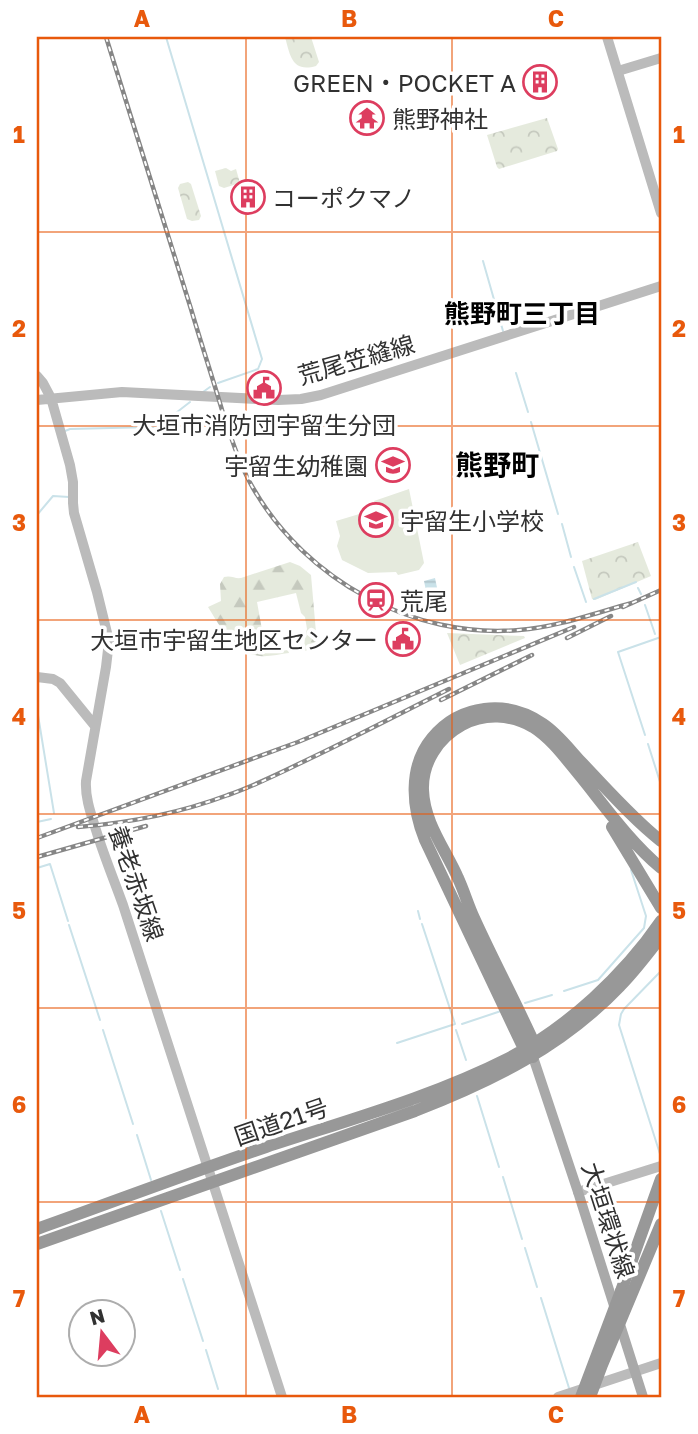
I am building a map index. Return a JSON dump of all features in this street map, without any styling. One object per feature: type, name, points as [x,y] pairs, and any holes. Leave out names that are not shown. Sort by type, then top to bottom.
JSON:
[{"type":"highway","points":[[530,1049],[458,878],[431,824],[425,802],[424,777],[431,754],[446,736],[465,723],[488,717],[511,718],[533,727],[569,756],[623,823],[640,849],[661,868]]},
{"type":"highway","points":[[623,823],[661,841]]},
{"type":"highway","points":[[623,823],[661,859]]},
{"type":"highway","points":[[623,823],[661,908]]},
{"type":"highway","points":[[530,1049],[599,992],[638,952],[661,921]]},
{"type":"highway","points":[[530,1049],[572,1030],[598,1008],[621,986],[661,936]]},
{"type":"highway","name":"国道21号","points":[[37,1229],[443,1088],[530,1049]]},
{"type":"highway","name":"国道21号","points":[[37,1244],[448,1098],[505,1072],[530,1049]]},
{"type":"highway","points":[[581,1397],[661,1180]]},
{"type":"highway","points":[[621,1291],[661,1196]]},
{"type":"highway","points":[[590,1397],[661,1224]]},
{"type":"main road","points":[[607,37],[661,213]]},
{"type":"main road","points":[[618,71],[661,58]]},
{"type":"main road","name":"荒尾笠縫線","points":[[37,400],[122,392],[278,400],[302,398],[345,387],[661,286]]},
{"type":"main road","name":"養老赤坂線","points":[[37,376],[51,398],[72,473],[74,513],[109,641],[86,781],[88,805],[123,905],[282,1397]]},
{"type":"main road","points":[[37,677],[52,678],[60,683],[95,726]]},
{"type":"main road","name":"大垣環状線","points":[[530,1049],[643,1397]]},
{"type":"main road","points":[[578,1192],[661,1166]]},
{"type":"main road","points":[[558,1397],[661,1363]]},
{"type":"green space","points":[[285,37],[311,37],[319,62],[316,66],[308,68],[297,65],[293,61]]},
{"type":"green space","points":[[547,118],[557,151],[499,169],[487,135]]},
{"type":"green space","points":[[226,168],[231,171],[236,169],[240,183],[224,188],[219,186],[215,171]]},
{"type":"green space","points":[[188,182],[201,216],[199,220],[187,219],[178,188],[180,184]]},
{"type":"green space","points":[[409,489],[424,563],[419,570],[398,575],[396,572],[368,573],[342,560],[337,546],[340,536],[336,521],[376,509],[374,501]]},
{"type":"green space","points":[[638,542],[651,576],[592,599],[582,561]]},
{"type":"green space","points":[[290,562],[311,575],[317,644],[315,648],[304,651],[307,629],[296,593],[257,602],[263,635],[281,651],[288,650],[289,653],[271,656],[251,654],[229,638],[208,607],[221,601],[220,584],[224,577],[241,578]]},
{"type":"green space","points":[[447,633],[524,636],[525,638],[460,665]]},
{"type":"water","points":[[435,578],[440,602],[429,605],[424,581]]},
{"type":"waterway","points":[[166,37],[262,359],[258,369],[218,383]]},
{"type":"waterway","points":[[483,261],[503,331]]},
{"type":"waterway","points":[[516,373],[528,412]]},
{"type":"waterway","points":[[203,392],[210,387]]},
{"type":"waterway","points":[[65,431],[153,427],[163,423],[190,402]]},
{"type":"waterway","points":[[531,422],[558,514]]},
{"type":"waterway","points":[[37,515],[53,496],[69,497]]},
{"type":"waterway","points":[[562,524],[571,557]]},
{"type":"waterway","points":[[574,567],[586,602]]},
{"type":"waterway","points":[[594,599],[636,582]]},
{"type":"waterway","points":[[638,588],[641,594]]},
{"type":"waterway","points":[[645,605],[655,634]]},
{"type":"waterway","points":[[645,735],[618,652],[661,637]]},
{"type":"waterway","points":[[37,709],[54,813]]},
{"type":"waterway","points":[[648,744],[661,785]]},
{"type":"waterway","points":[[37,822],[51,819]]},
{"type":"waterway","points":[[37,868],[50,864],[68,921]]},
{"type":"waterway","points":[[564,991],[598,980],[644,928],[646,916],[631,870]]},
{"type":"waterway","points":[[418,911],[420,919]]},
{"type":"waterway","points":[[397,1043],[455,1024],[422,924]]},
{"type":"waterway","points":[[69,925],[100,1020]]},
{"type":"waterway","points":[[660,1154],[619,1025],[624,1009],[661,971]]},
{"type":"waterway","points":[[525,1003],[552,995]]},
{"type":"waterway","points":[[462,1024],[501,1011]]},
{"type":"waterway","points":[[103,1030],[133,1124]]},
{"type":"waterway","points":[[456,1030],[466,1060]]},
{"type":"waterway","points":[[477,1096],[499,1167]]},
{"type":"waterway","points":[[137,1135],[151,1180]]},
{"type":"waterway","points":[[503,1177],[522,1239]]},
{"type":"waterway","points":[[161,1211],[180,1270]]},
{"type":"waterway","points":[[525,1248],[537,1287]]},
{"type":"waterway","points":[[183,1279],[203,1341]]},
{"type":"waterway","points":[[541,1298],[569,1388]]},
{"type":"waterway","points":[[206,1350],[218,1389]]},
{"type":"railway","points":[[106,37],[222,410],[253,488],[275,521],[302,550],[333,576],[366,597],[402,613],[440,625],[479,630],[519,630],[562,623],[632,603]]},
{"type":"railway","points":[[623,607],[661,590]]},
{"type":"railway","points":[[567,638],[611,616]]},
{"type":"railway","points":[[37,838],[298,742],[574,627]]},
{"type":"railway","points":[[441,700],[532,655]]},
{"type":"railway","points":[[78,827],[154,816],[239,791],[449,689]]},
{"type":"railway","points":[[37,857],[146,826]]},
{"type":"place","name":"GREEN・POCKET A","points":[[540,82]]},
{"type":"place","name":"熊野神社","points":[[367,118]]},
{"type":"place","name":"コーポクマノ","points":[[248,197]]},
{"type":"place","name":"大垣市消防団宇留生分団","points":[[264,388]]},
{"type":"place","name":"宇留生幼稚園","points":[[393,465]]},
{"type":"place","name":"宇留生小学校","points":[[376,520]]},
{"type":"place","name":"荒尾","points":[[376,600]]},
{"type":"place","name":"大垣市宇留生地区センター","points":[[403,639]]},
{"type":"district","name":"熊野町三丁目","points":[[522,313]]},
{"type":"district","name":"熊野町","points":[[497,464]]}]
